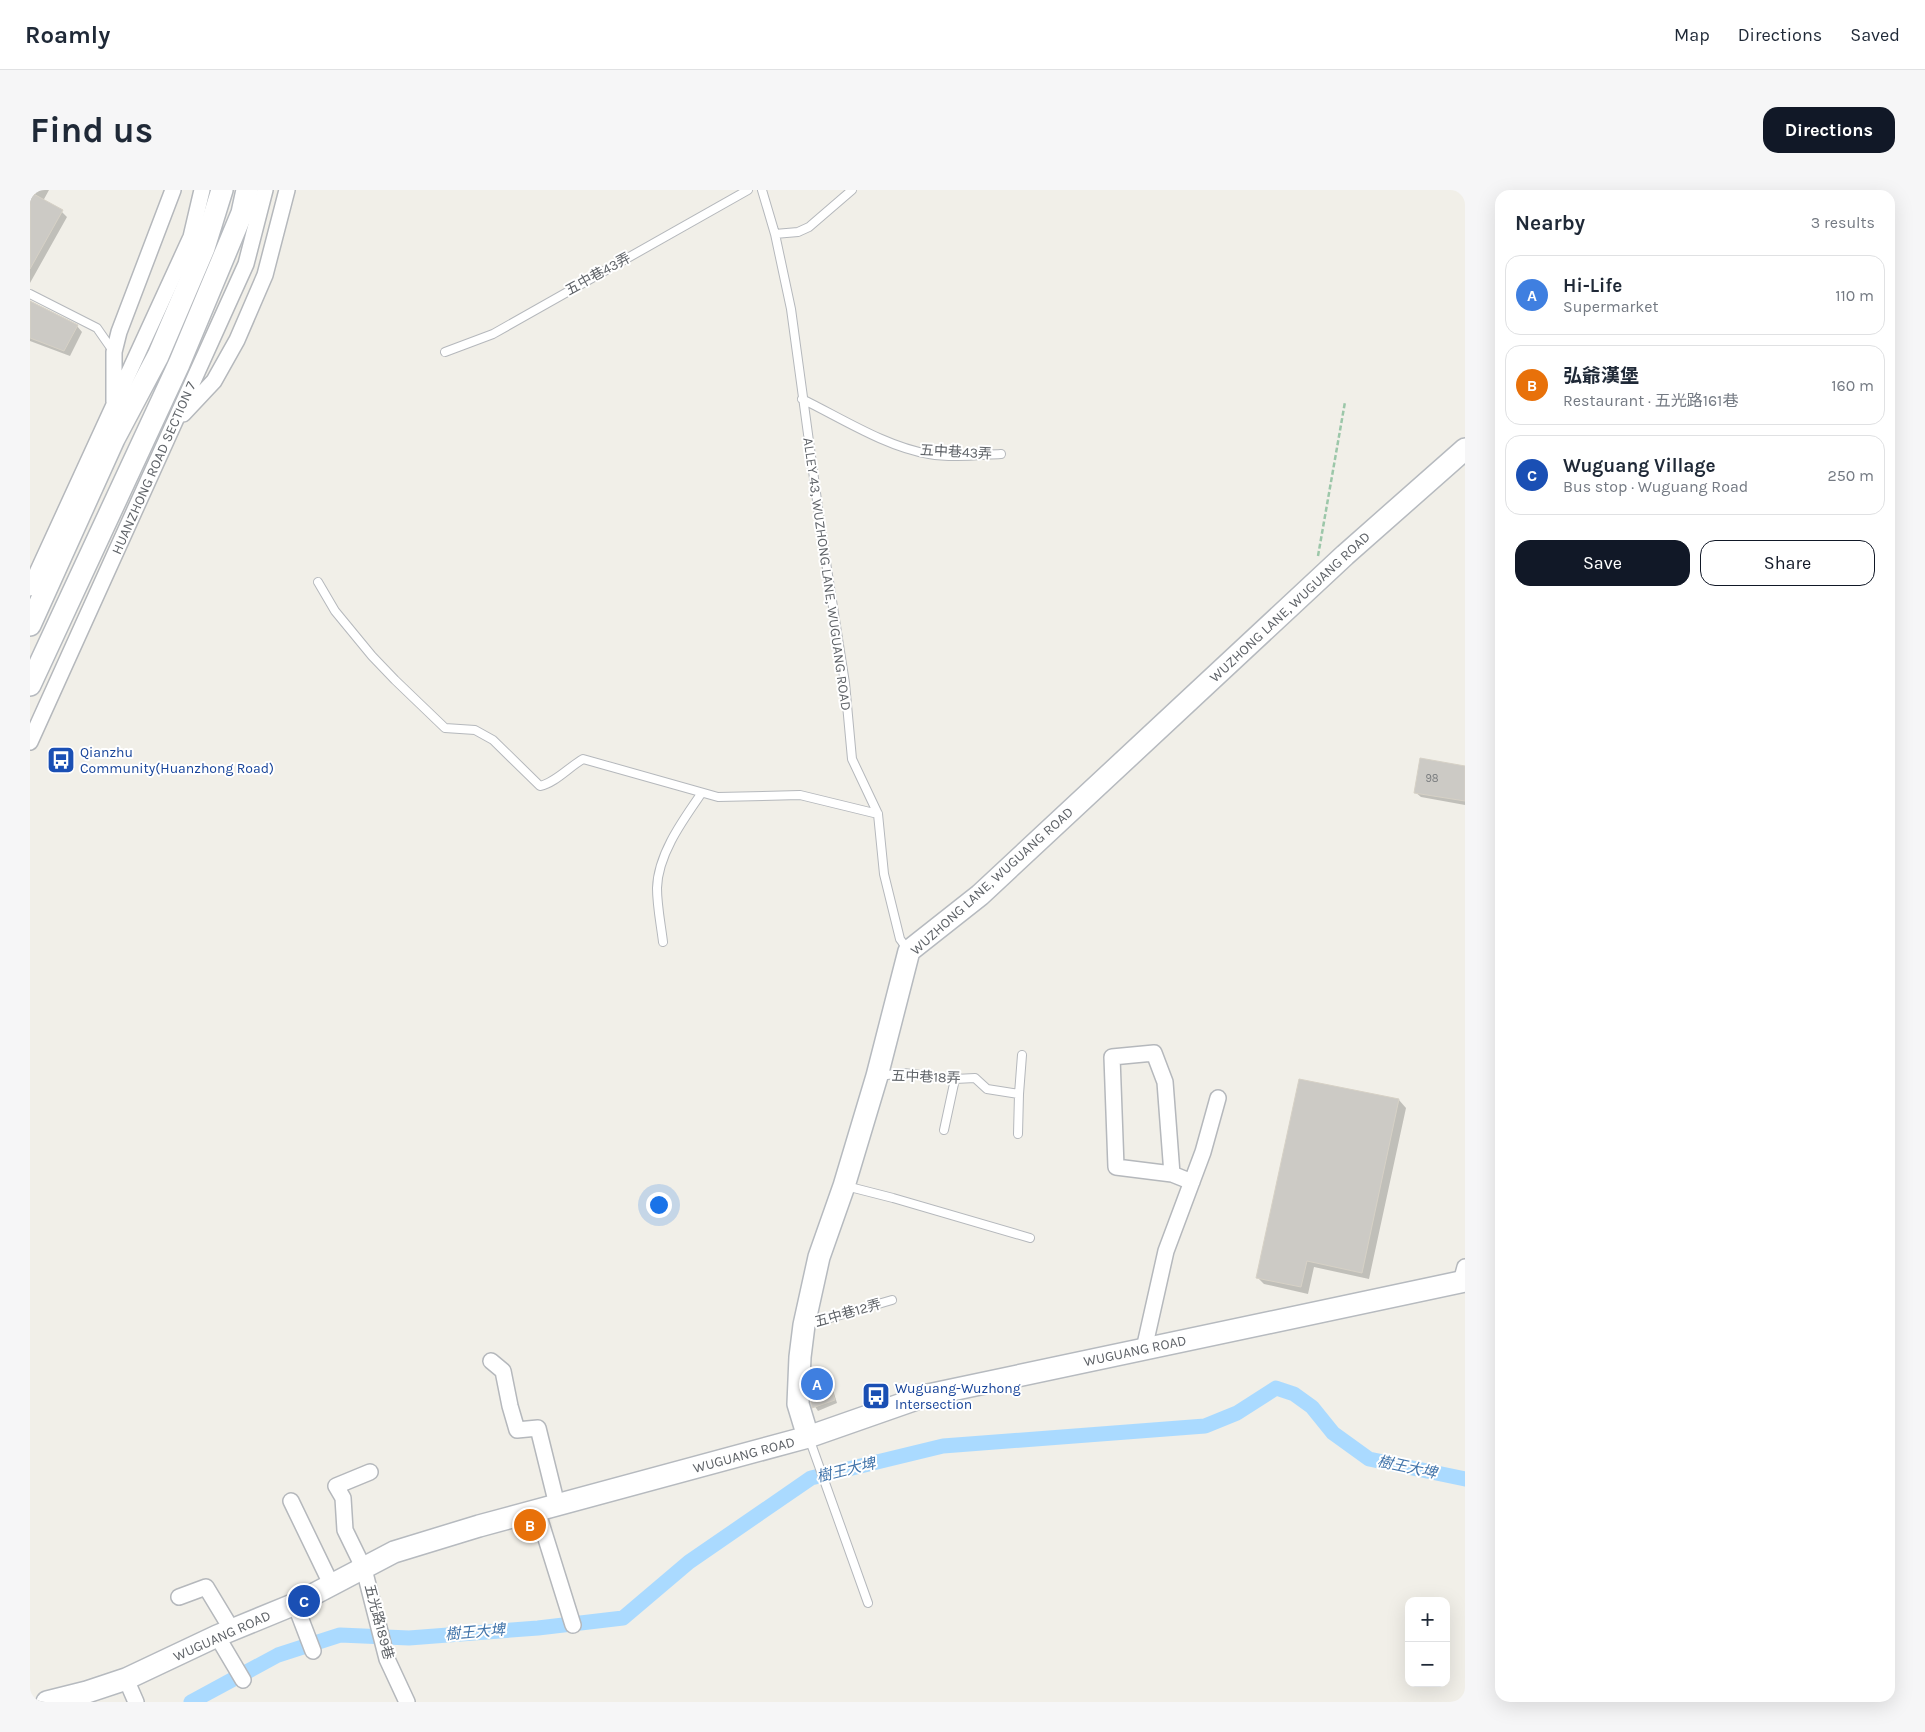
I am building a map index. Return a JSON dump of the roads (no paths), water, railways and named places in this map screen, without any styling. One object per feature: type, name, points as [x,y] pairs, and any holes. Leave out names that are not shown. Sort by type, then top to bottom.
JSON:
[{"type":"street","points":[[113,408],[114,352],[173,190]]},
{"type":"street","points":[[30,588],[191,238],[202,190]]},
{"type":"street","points":[[30,625],[114,440],[158,356],[204,248],[222,190]]},
{"type":"street","name":"HUANZHONG ROAD SECTION 7","points":[[30,685],[179,364],[242,213],[247,190]]},
{"type":"street","name":"HUANZHONG ROAD SECTION 7","points":[[30,742],[246,264],[265,190]]},
{"type":"street","points":[[174,424],[214,381],[237,340],[265,275],[287,190]]},
{"type":"street","name":"WUZHONG LANE, WUGUANG ROAD","points":[[808,1437],[798,1404],[800,1357],[804,1325],[819,1257],[844,1186],[877,1076],[909,951],[980,896],[1345,556],[1465,449]]},
{"type":"street","points":[[1172,1174],[1165,1082],[1154,1053],[1112,1057],[1116,1167],[1172,1174],[1192,1182]]},
{"type":"street","points":[[1144,1349],[1166,1251],[1203,1152],[1218,1098]]},
{"type":"street","name":"WUGUANG ROAD","points":[[47,1702],[87,1692],[126,1679],[224,1633],[295,1604],[394,1552],[546,1508],[808,1437],[928,1395],[1144,1349],[1464,1277]]},
{"type":"street","points":[[491,1361],[503,1371],[517,1430],[538,1428],[546,1508],[573,1625]]},
{"type":"street","name":"五光路189巷","points":[[370,1472],[336,1486],[343,1498],[345,1530],[364,1569],[387,1659],[407,1702]]},
{"type":"street","points":[[291,1500],[332,1586]]},
{"type":"street","points":[[178,1597],[206,1587],[243,1680]]},
{"type":"street","points":[[295,1604],[313,1650]]},
{"type":"street","points":[[126,1679],[136,1702]]},
{"type":"lane","name":"五中巷43弄","points":[[445,352],[493,334],[748,190]]},
{"type":"lane","name":"ALLEY 43, WUZHONG LANE, WUGUANG ROAD","points":[[762,190],[775,234],[791,309],[802,399],[845,683],[852,759],[878,814],[884,874],[900,939],[909,951]]},
{"type":"lane","points":[[775,234],[798,232],[809,227],[852,190]]},
{"type":"lane","points":[[30,294],[97,328],[114,352]]},
{"type":"lane","name":"五中巷43弄","points":[[802,399],[892,443],[909,449],[930,454],[1001,454]]},
{"type":"lane","points":[[318,582],[336,611],[372,656],[445,728],[475,730],[493,740],[540,786],[546,785],[573,764],[583,759],[701,794],[718,797],[800,796],[878,814]]},
{"type":"lane","points":[[663,942],[657,887],[661,868],[666,852],[685,817],[701,794]]},
{"type":"lane","points":[[1018,1134],[1022,1054]]},
{"type":"lane","name":"五中巷18弄","points":[[877,1076],[903,1073],[955,1079],[975,1078],[987,1089],[1019,1094]]},
{"type":"lane","points":[[944,1130],[955,1079]]},
{"type":"lane","points":[[844,1186],[893,1198],[1030,1238]]},
{"type":"lane","name":"五中巷12弄","points":[[804,1325],[892,1300]]},
{"type":"lane","points":[[808,1437],[868,1603]]},
{"type":"waterway","name":"樹王大埤","points":[[191,1702],[278,1655],[340,1635],[409,1638],[538,1628],[623,1618],[689,1562],[811,1478],[943,1446],[1205,1426],[1237,1413],[1276,1388],[1294,1394],[1312,1407],[1333,1433],[1369,1459],[1465,1479]]},
{"type":"place","name":"Qianzhu Community(Huanzhong Road)","points":[[61,760]]},
{"type":"place","name":"Hi-Life","points":[[817,1384]]},
{"type":"place","name":"Wuguang-Wuzhong Intersection","points":[[876,1396]]},
{"type":"place","name":"弘爺漢堡","points":[[530,1525]]},
{"type":"place","name":"Wuguang Village","points":[[304,1601]]}]
